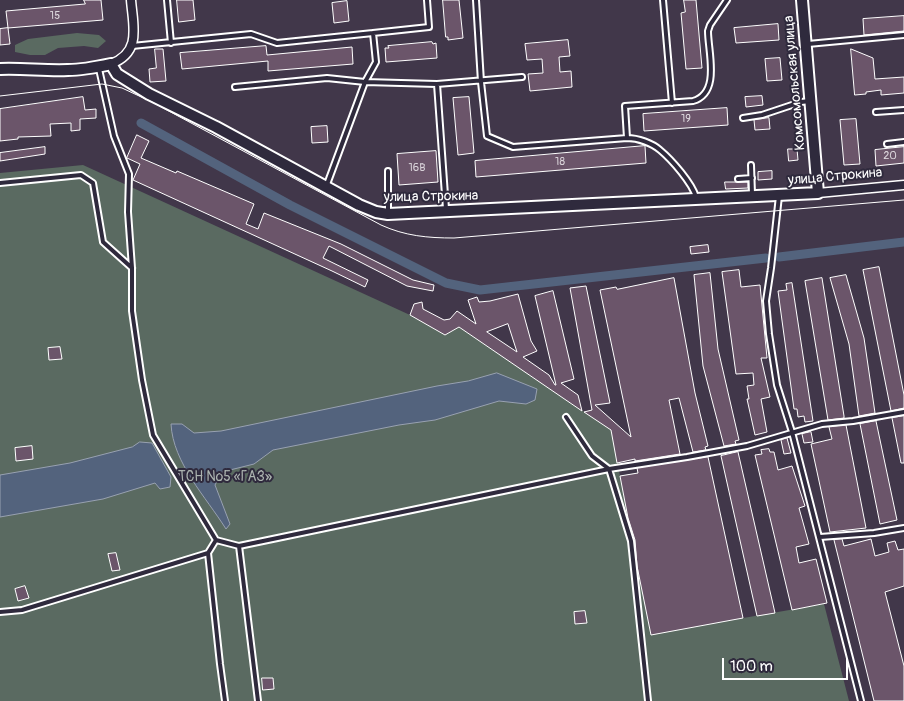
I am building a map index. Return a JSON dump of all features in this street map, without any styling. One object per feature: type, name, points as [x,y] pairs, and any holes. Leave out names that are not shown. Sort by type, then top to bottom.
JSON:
[{"type":"street","points":[[0,69],[66,70],[111,64],[125,56],[132,46],[134,37],[131,0]]},
{"type":"street","name":"Комсомольская улица","points":[[802,0],[818,193]]},
{"type":"street","name":"улица Строкина","points":[[111,64],[117,74],[124,80],[359,205],[376,212],[388,214],[779,196],[904,184]]},
{"type":"lane","points":[[167,0],[171,43]]},
{"type":"lane","points":[[132,46],[251,34],[276,43],[429,27],[426,0]]},
{"type":"lane","points":[[476,0],[481,82],[487,136],[513,148],[627,138],[643,140],[660,149],[693,186],[697,199]]},
{"type":"lane","points":[[664,0],[672,103]]},
{"type":"lane","points":[[627,138],[625,106],[697,100],[705,93],[711,74],[708,31],[727,0]]},
{"type":"lane","points":[[326,188],[365,82],[376,62],[373,33]]},
{"type":"lane","points":[[805,44],[904,35]]},
{"type":"lane","points":[[99,66],[114,136],[129,174],[128,212],[132,268],[132,311],[142,380],[153,435],[216,540],[239,546],[609,469],[731,449],[822,424],[853,421],[904,412]]},
{"type":"lane","points":[[236,87],[326,78],[365,82],[437,84],[481,82],[522,77]]},
{"type":"lane","points":[[437,84],[446,212]]},
{"type":"lane","points":[[743,118],[762,115],[802,102],[810,102]]},
{"type":"lane","points":[[876,112],[904,110]]},
{"type":"lane","points":[[887,144],[904,142]]},
{"type":"lane","points":[[751,165],[752,197]]},
{"type":"lane","points":[[388,172],[388,214]]},
{"type":"lane","points":[[0,183],[81,175],[93,183],[103,242],[132,268]]},
{"type":"lane","points":[[738,178],[752,178]]},
{"type":"lane","points":[[779,196],[766,301],[777,385],[792,432],[820,537],[861,701]]},
{"type":"lane","points":[[566,417],[592,456],[609,469],[631,541],[648,701]]},
{"type":"lane","points":[[820,537],[874,533],[904,528]]},
{"type":"lane","points":[[216,540],[208,553],[226,701]]},
{"type":"lane","points":[[239,546],[258,701]]},
{"type":"lane","points":[[0,612],[22,610],[208,553]]},
{"type":"green space","points":[[77,33],[99,35],[106,41],[98,48],[84,46],[58,48],[45,55],[15,52],[15,45],[28,39]]},
{"type":"green space","name":"ТСН №5 «ГАЗ»","points":[[83,165],[410,315],[445,335],[459,327],[611,430],[651,634],[824,604],[849,701],[0,701],[0,173]]},
{"type":"water","points":[[497,373],[537,389],[535,400],[526,404],[499,401],[435,420],[399,425],[273,450],[254,464],[222,472],[215,485],[230,524],[226,529],[184,466],[173,438],[171,424],[182,424],[194,433],[221,431],[468,381]]},
{"type":"water","points":[[140,442],[152,443],[171,477],[170,487],[160,489],[155,483],[103,499],[0,517],[0,475],[70,463],[132,447]]},
{"type":"building","points":[[84,0],[101,0],[103,20],[8,28],[6,11],[85,4]]},
{"type":"building","points":[[177,0],[193,0],[195,20],[179,22]]},
{"type":"building","points":[[443,0],[459,0],[463,38],[448,40],[448,37],[446,37]]},
{"type":"building","points":[[684,0],[696,0],[702,68],[686,69],[681,13],[685,12]]},
{"type":"building","points":[[347,1],[349,21],[334,23],[332,3]]},
{"type":"building","points":[[904,16],[904,31],[864,35],[863,19]]},
{"type":"building","points":[[778,24],[779,40],[736,43],[734,28]]},
{"type":"building","points":[[8,28],[10,44],[0,45],[0,29]]},
{"type":"building","points":[[568,40],[570,56],[559,57],[560,72],[571,71],[572,87],[530,91],[528,74],[543,73],[542,59],[527,60],[525,44]]},
{"type":"building","points":[[432,42],[433,44],[436,43],[437,58],[386,62],[385,48],[389,48],[388,46]]},
{"type":"building","points":[[266,46],[267,55],[352,47],[353,64],[268,71],[268,61],[182,69],[180,53]]},
{"type":"building","points":[[155,49],[163,49],[166,81],[150,82],[149,69],[156,68]]},
{"type":"building","points":[[851,49],[873,58],[875,79],[904,77],[904,93],[881,95],[881,90],[855,95]]},
{"type":"building","points":[[780,58],[782,80],[767,81],[765,59]]},
{"type":"building","points":[[762,96],[763,105],[746,107],[745,97]]},
{"type":"building","points":[[83,97],[85,110],[96,109],[96,118],[80,119],[80,130],[71,131],[71,123],[50,124],[51,136],[18,137],[18,139],[0,141],[0,109]]},
{"type":"building","points":[[469,97],[474,153],[458,155],[453,98]]},
{"type":"building","points":[[727,108],[728,125],[644,131],[643,114]]},
{"type":"building","points":[[769,118],[770,129],[755,130],[754,120]]},
{"type":"building","points":[[856,119],[860,164],[844,165],[840,120]]},
{"type":"building","points":[[327,126],[328,142],[312,143],[311,127]]},
{"type":"building","points":[[137,135],[149,141],[141,158],[176,173],[177,171],[254,204],[246,224],[258,229],[264,213],[341,244],[413,280],[434,285],[433,291],[407,286],[329,246],[323,258],[368,280],[365,287],[133,180],[140,164],[127,158]]},
{"type":"building","points":[[645,146],[646,163],[476,177],[475,161]]},
{"type":"building","points":[[45,147],[45,154],[0,161],[0,153]]},
{"type":"building","points":[[904,147],[904,163],[876,166],[875,150]]},
{"type":"building","points":[[788,149],[797,149],[798,160],[789,161]]},
{"type":"building","points":[[436,151],[438,182],[399,185],[397,154]]},
{"type":"building","points":[[772,171],[772,179],[758,180],[758,172]]},
{"type":"building","points":[[725,182],[748,182],[748,188],[726,189]]},
{"type":"building","points":[[708,245],[709,252],[691,254],[690,247]]},
{"type":"building","points":[[879,267],[904,395],[904,408],[891,411],[863,270]]},
{"type":"building","points":[[739,270],[741,287],[760,285],[767,358],[761,358],[770,397],[761,399],[767,432],[755,435],[747,399],[749,399],[747,386],[754,385],[753,373],[736,374],[722,272]]},
{"type":"building","points":[[710,273],[718,349],[739,440],[735,441],[736,444],[724,446],[703,366],[694,275]]},
{"type":"building","points":[[846,275],[864,338],[875,413],[859,416],[849,344],[830,278]]},
{"type":"building","points":[[674,278],[695,393],[708,446],[705,447],[706,450],[693,452],[679,398],[669,400],[680,454],[617,463],[611,430],[584,412],[592,410],[570,288],[586,286],[610,403],[595,405],[631,437],[600,290],[616,287],[617,289]]},
{"type":"building","points":[[822,278],[844,416],[844,418],[828,420],[805,281]]},
{"type":"building","points":[[792,283],[813,421],[805,422],[804,416],[798,417],[797,409],[794,409],[778,291],[787,290],[786,284]]},
{"type":"building","points":[[553,291],[574,379],[561,383],[578,395],[582,411],[459,327],[445,335],[410,315],[414,304],[422,302],[423,309],[444,320],[450,319],[457,311],[476,324],[468,300],[477,297],[479,302],[490,301],[518,294],[531,341],[537,351],[523,357],[549,375],[556,385],[535,296]],"holes":[[[508,324],[517,352],[487,332]]]},
{"type":"building","points":[[60,347],[62,359],[49,360],[48,348]]},
{"type":"building","points":[[904,416],[904,463],[901,463],[892,418]]},
{"type":"building","points":[[876,421],[897,520],[880,524],[860,424]]},
{"type":"building","points":[[846,425],[866,528],[830,532],[811,444],[832,439],[829,427]]},
{"type":"building","points":[[811,432],[813,442],[804,443],[802,434]]},
{"type":"building","points":[[787,438],[791,453],[784,454],[781,440]]},
{"type":"building","points":[[32,446],[33,459],[16,461],[15,448]]},
{"type":"building","points":[[769,449],[770,452],[774,452],[778,470],[792,466],[805,506],[799,508],[809,544],[796,547],[799,563],[816,559],[827,603],[792,610],[755,455],[762,454],[761,450]]},
{"type":"building","points":[[738,452],[775,613],[757,616],[721,456]]},
{"type":"building","points":[[708,457],[743,618],[651,635],[637,566],[635,540],[628,518],[620,476],[638,473],[637,468]]},
{"type":"building","points":[[842,539],[844,546],[871,539],[875,556],[889,552],[887,543],[895,541],[898,550],[904,549],[904,586],[885,592],[904,666],[904,701],[874,701],[834,540]]},
{"type":"building","points":[[116,553],[120,570],[112,571],[108,554]]},
{"type":"building","points":[[25,586],[29,598],[18,601],[15,589]]},
{"type":"building","points":[[585,611],[587,623],[575,624],[574,612]]},
{"type":"building","points":[[262,678],[273,678],[274,689],[263,690]]},
{"type":"waterway","points":[[141,123],[290,205],[446,283],[480,290],[766,258]]},
{"type":"waterway","points":[[779,257],[904,242]]},
{"type":"tram line","points":[[0,96],[102,84],[122,88],[152,102],[381,225],[399,232],[426,237],[454,238],[904,200]]}]
